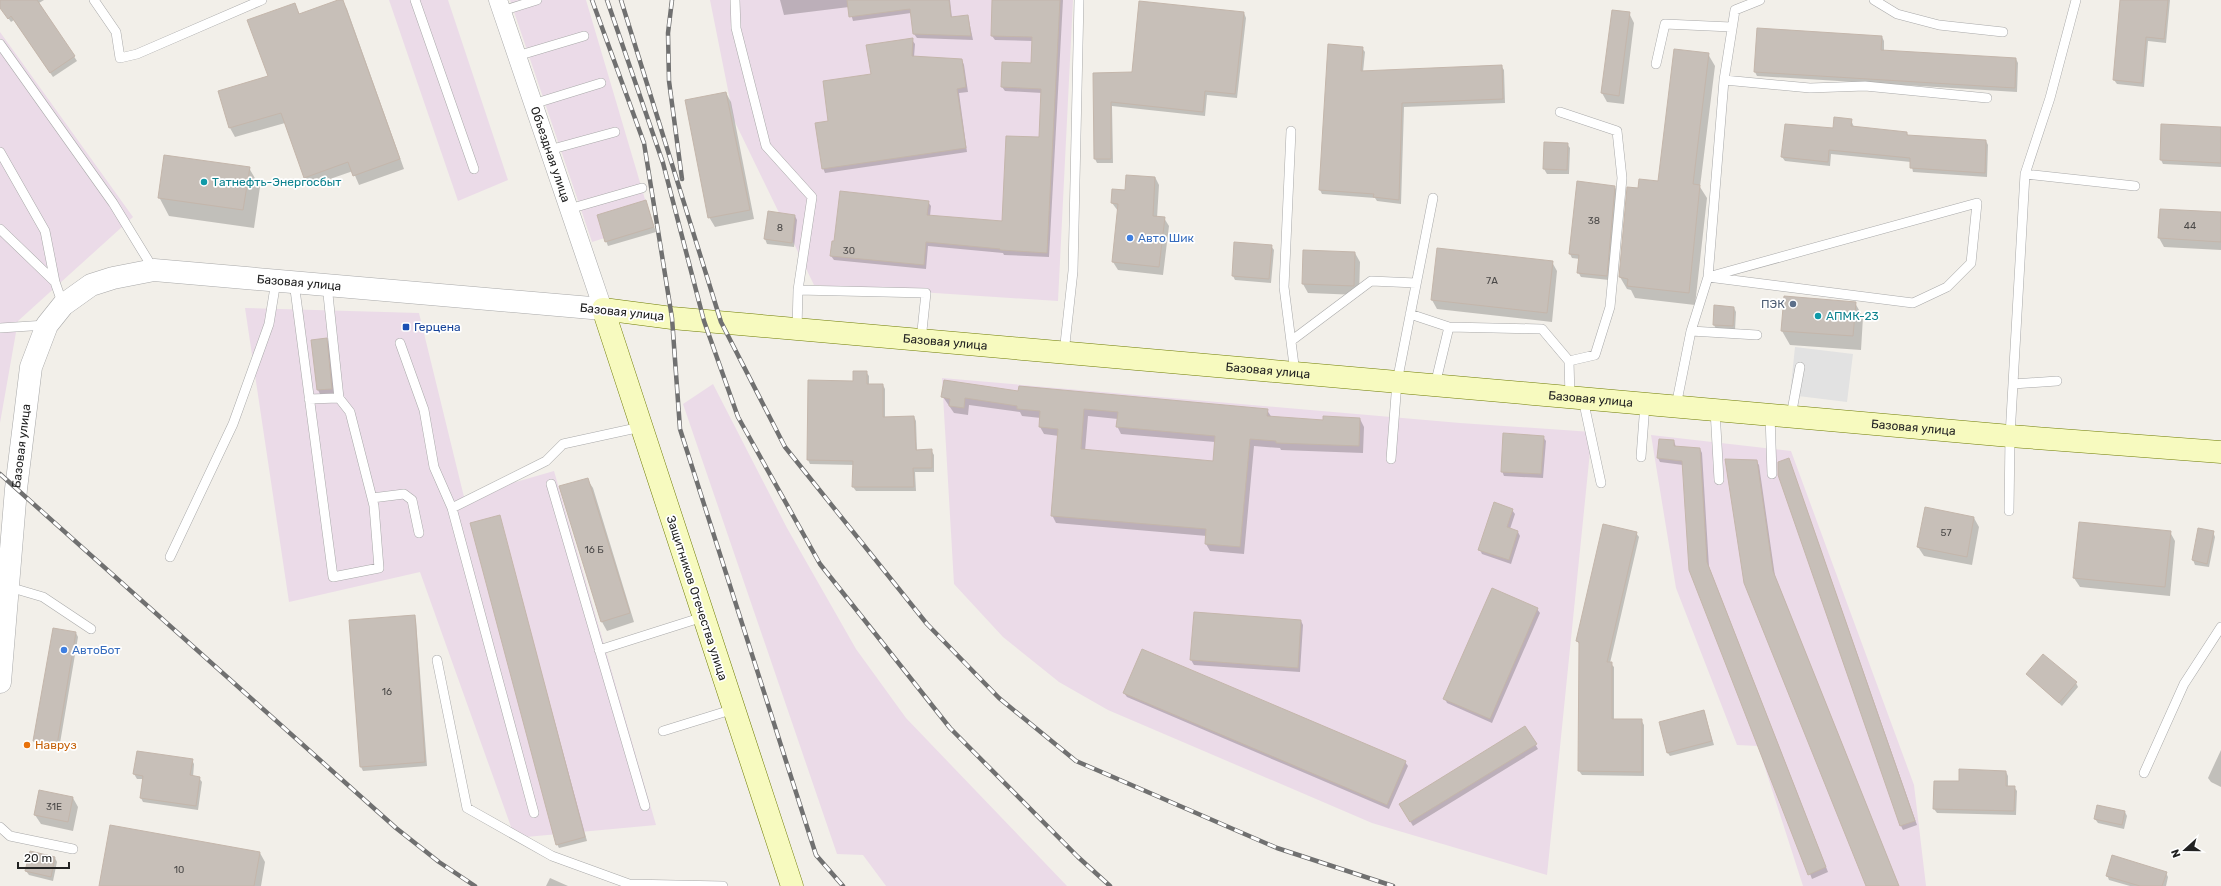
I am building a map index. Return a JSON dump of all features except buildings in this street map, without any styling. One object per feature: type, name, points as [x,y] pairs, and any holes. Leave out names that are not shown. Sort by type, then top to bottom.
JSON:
[{"type":"main road","name":"Базовая улица","points":[[603,310],[797,329],[1781,416],[2010,436],[2221,452]]},
{"type":"main road","name":"Защитников Отечества улица","points":[[603,310],[792,886]]},
{"type":"street","name":"Объездная улица","points":[[500,6],[603,310]]},
{"type":"street","name":"Базовая улица","points":[[0,682],[9,588],[16,489],[31,367],[47,324],[63,305],[91,286],[113,278],[154,270],[603,310]]},
{"type":"lane","points":[[94,0],[116,32],[120,58],[137,54],[262,0]]},
{"type":"lane","points":[[415,0],[474,169]]},
{"type":"lane","points":[[500,6],[537,0]]},
{"type":"lane","points":[[735,0],[736,28],[766,146],[812,197],[798,290],[797,329]]},
{"type":"lane","points":[[1064,352],[1073,271],[1079,0]]},
{"type":"lane","points":[[1676,406],[1691,331],[1708,277],[1724,80],[1735,10],[1760,0]]},
{"type":"lane","points":[[1874,0],[1897,14],[1939,25],[2003,32]]},
{"type":"lane","points":[[2009,511],[2010,436],[2025,174],[2050,98],[2076,0]]},
{"type":"lane","points":[[1656,64],[1665,24],[1732,27]]},
{"type":"lane","points":[[517,56],[584,36]]},
{"type":"lane","points":[[0,44],[113,203],[154,270]]},
{"type":"lane","points":[[1724,80],[1810,88],[1864,86],[1987,98]]},
{"type":"lane","points":[[533,104],[601,83]]},
{"type":"lane","points":[[1560,112],[1617,131],[1622,178],[1610,306],[1595,355],[1569,361]]},
{"type":"lane","points":[[1291,131],[1284,287],[1295,373]]},
{"type":"lane","points":[[549,150],[615,132]]},
{"type":"lane","points":[[0,152],[45,231],[55,282],[63,305]]},
{"type":"lane","points":[[2025,174],[2135,186]]},
{"type":"lane","points":[[569,209],[642,188]]},
{"type":"lane","points":[[1391,459],[1396,382],[1433,198]]},
{"type":"lane","points":[[1977,203],[1971,263],[1947,287],[1914,303],[1708,277],[1977,203]]},
{"type":"lane","points":[[0,229],[55,282]]},
{"type":"lane","points":[[285,281],[309,399],[334,577],[379,568],[372,498],[350,412],[339,398],[327,285]]},
{"type":"lane","points":[[170,557],[234,424],[285,281]]},
{"type":"lane","points":[[1291,341],[1372,281],[1416,282]]},
{"type":"lane","points":[[798,290],[926,292],[921,340]]},
{"type":"lane","points":[[1410,314],[1449,327],[1542,329],[1569,361],[1577,398],[1601,484]]},
{"type":"lane","points":[[0,328],[47,324]]},
{"type":"lane","points":[[1435,385],[1449,327]]},
{"type":"lane","points":[[1691,331],[1757,335]]},
{"type":"lane","points":[[400,343],[424,410],[434,467],[452,508],[534,813]]},
{"type":"lane","points":[[1772,474],[1781,416],[1800,367]]},
{"type":"lane","points":[[2013,384],[2057,381]]},
{"type":"lane","points":[[309,399],[339,398]]},
{"type":"lane","points":[[1641,457],[1645,404]]},
{"type":"lane","points":[[1715,410],[1719,480]]},
{"type":"lane","points":[[452,508],[546,462],[563,444],[641,427]]},
{"type":"lane","points":[[550,484],[645,806]]},
{"type":"lane","points":[[372,498],[404,494],[412,500],[419,533]]},
{"type":"lane","points":[[9,588],[43,597],[91,629]]},
{"type":"lane","points":[[599,650],[703,617]]},
{"type":"lane","points":[[2144,773],[2184,684],[2221,627]]},
{"type":"lane","points":[[437,660],[467,808],[552,856],[629,884],[723,886]]},
{"type":"lane","points":[[663,731],[734,709]]},
{"type":"lane","points":[[0,827],[10,836],[73,849]]},
{"type":"shaded area","points":[[389,0],[448,0],[508,180],[458,201]]},
{"type":"shaded area","points":[[510,0],[586,0],[652,223],[592,242]]},
{"type":"shaded area","points":[[710,0],[1073,0],[1058,301],[814,285],[734,120]]},
{"type":"shaded area","points":[[0,32],[133,217],[18,321],[0,423]]},
{"type":"shaded area","points":[[245,308],[419,313],[464,497],[554,471],[656,825],[515,838],[420,572],[289,602]]},
{"type":"shaded area","points":[[1795,347],[1853,354],[1847,402],[1790,395]]},
{"type":"shaded area","points":[[942,378],[1460,423],[1592,432],[1547,875],[1372,823],[1108,710],[1059,682],[1003,637],[954,584]]},
{"type":"shaded area","points":[[713,384],[787,528],[856,649],[906,718],[1067,886],[886,886],[863,855],[837,854],[683,404]]},
{"type":"shaded area","points":[[1651,435],[1791,451],[1914,785],[1926,886],[1803,886],[1758,746],[1737,745],[1676,588]]},
{"type":"railway","points":[[592,0],[644,143],[672,318],[680,429],[816,855],[843,886]]},
{"type":"railway","points":[[607,0],[663,163],[704,321],[738,417],[820,564],[950,728],[1078,857],[1110,886]]},
{"type":"railway","points":[[621,0],[721,322],[785,447],[927,624],[999,698],[1076,761],[1277,848],[1393,886]]},
{"type":"railway","points":[[672,0],[668,33],[669,81],[682,179]]},
{"type":"railway","points":[[0,474],[396,828],[439,862],[475,886]]},
{"type":"place","name":"Татнефть-Энергосбыт","points":[[204,182]]},
{"type":"place","name":"Авто Шик","points":[[1130,238]]},
{"type":"place","name":"ПЭК","points":[[1793,304]]},
{"type":"place","name":"АПМК-23","points":[[1818,316]]},
{"type":"place","name":"Герцена","points":[[406,327]]},
{"type":"place","name":"АвтоБот","points":[[64,650]]},
{"type":"place","name":"Навруз","points":[[27,745]]}]
